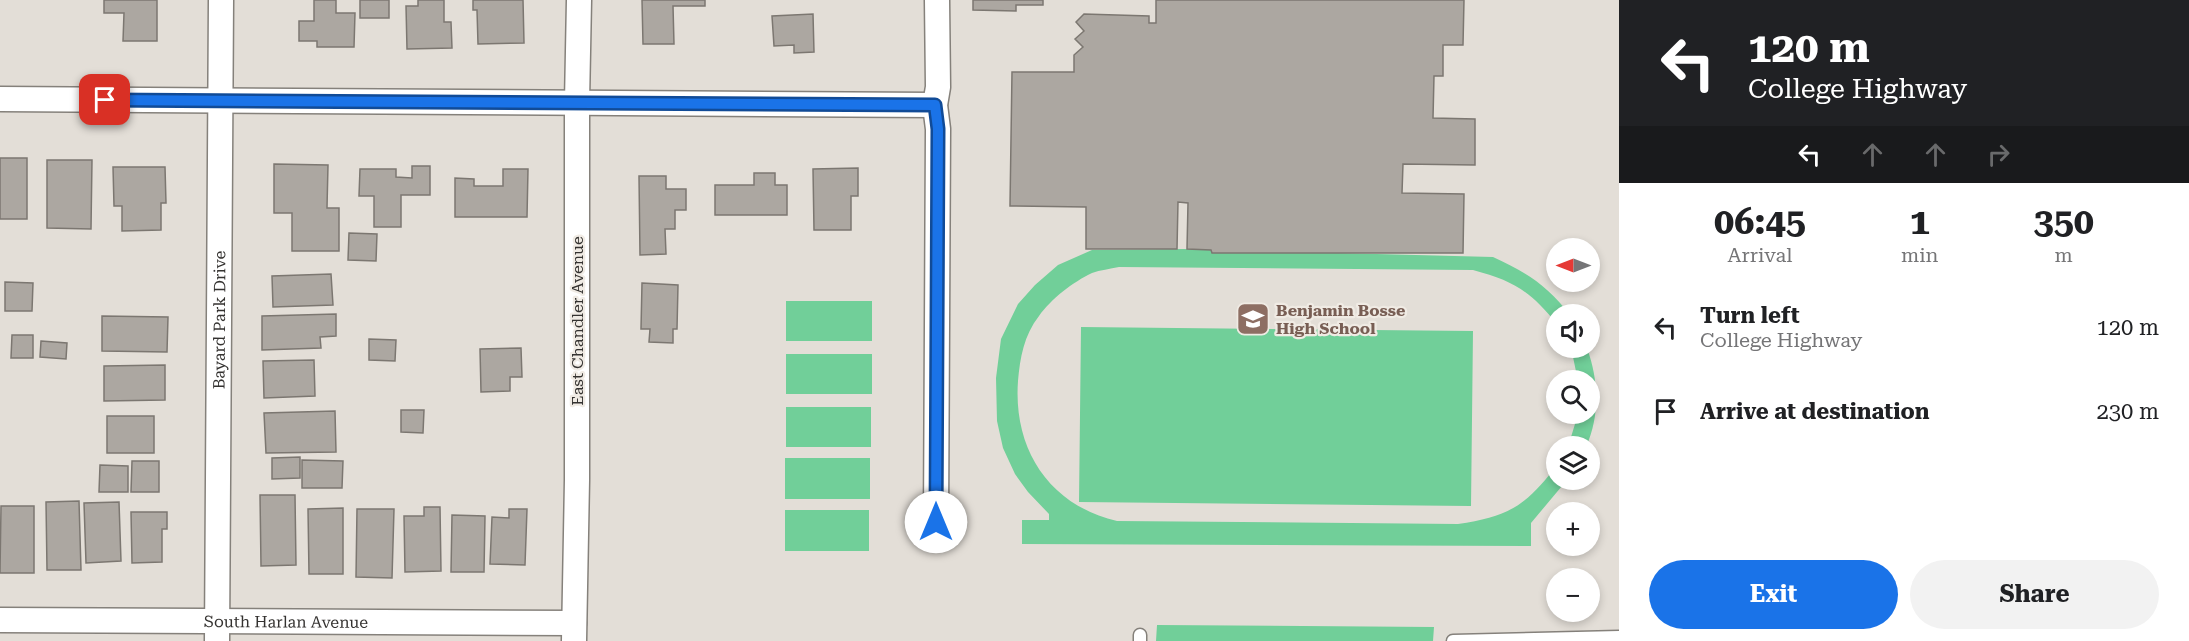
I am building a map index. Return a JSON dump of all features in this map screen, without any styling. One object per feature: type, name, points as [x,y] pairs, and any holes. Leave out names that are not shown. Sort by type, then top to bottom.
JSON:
[{"type":"street","name":"Bayard Park Drive","points":[[217,632],[221,0]]},
{"type":"street","name":"East Chandler Avenue","points":[[574,632],[579,0]]},
{"type":"street","points":[[936,522],[937,0]]},
{"type":"street","points":[[0,99],[935,105]]},
{"type":"street","name":"South Harlan Avenue","points":[[0,620],[217,632],[574,632]]},
{"type":"lane","points":[[1453,641],[1619,637]]},
{"type":"green space","points":[[1184,249],[1493,257],[1536,281],[1560,304],[1546,304],[1546,312],[1529,295],[1510,283],[1473,270],[1119,267],[1095,272],[1085,277],[1056,297],[1044,310],[1026,339],[1018,381],[1018,406],[1022,429],[1029,451],[1040,470],[1054,488],[1072,502],[1093,513],[1117,521],[1458,524],[1490,517],[1515,507],[1546,479],[1546,490],[1559,490],[1546,502],[1531,523],[1531,546],[1022,544],[1022,520],[1049,520],[1049,514],[1015,474],[1003,448],[997,421],[996,378],[1001,339],[1018,304],[1035,285],[1058,265],[1092,250]]},
{"type":"green space","points":[[786,301],[872,301],[872,341],[786,341]]},
{"type":"green space","points":[[1081,327],[1473,331],[1471,506],[1079,502]]},
{"type":"green space","points":[[786,354],[872,354],[872,394],[786,394]]},
{"type":"green space","points":[[1573,358],[1590,358],[1593,370],[1576,370]]},
{"type":"green space","points":[[786,407],[871,407],[871,447],[786,447]]},
{"type":"green space","points":[[1575,424],[1594,424],[1591,436],[1571,436]]},
{"type":"green space","points":[[785,458],[870,458],[870,499],[785,499]]},
{"type":"green space","points":[[785,510],[869,510],[869,551],[785,551]]},
{"type":"green space","points":[[1157,625],[1434,627],[1433,641],[1156,641]]},
{"type":"building","points":[[104,0],[157,0],[157,41],[123,41],[124,13],[104,13]]},
{"type":"building","points":[[314,0],[336,0],[336,13],[355,13],[354,47],[317,47],[317,41],[299,41],[299,21],[314,21]]},
{"type":"building","points":[[360,0],[389,0],[389,18],[360,18]]},
{"type":"building","points":[[418,0],[444,0],[444,22],[451,22],[452,48],[407,49],[406,6],[418,6]]},
{"type":"building","points":[[473,0],[523,0],[524,43],[478,44],[477,10],[473,10]]},
{"type":"building","points":[[642,0],[705,0],[705,6],[673,6],[674,44],[643,44]]},
{"type":"building","points":[[973,0],[1043,0],[1043,5],[1016,5],[1016,11],[973,10]]},
{"type":"building","points":[[1156,0],[1464,0],[1463,45],[1443,45],[1443,76],[1434,76],[1433,118],[1475,119],[1475,165],[1403,164],[1402,193],[1464,194],[1463,253],[1212,253],[1211,250],[1187,249],[1188,203],[1178,202],[1177,249],[1086,249],[1086,207],[1010,206],[1012,72],[1074,72],[1074,55],[1083,47],[1075,39],[1084,31],[1076,22],[1084,14],[1149,16],[1149,23],[1156,23]]},
{"type":"building","points":[[813,14],[814,52],[794,53],[794,45],[774,46],[772,16]]},
{"type":"building","points":[[0,158],[27,158],[27,219],[0,219]]},
{"type":"building","points":[[47,160],[92,160],[91,229],[47,228]]},
{"type":"building","points":[[274,164],[328,165],[327,208],[339,208],[339,251],[292,251],[292,213],[274,213]]},
{"type":"building","points":[[412,166],[430,166],[430,195],[401,195],[401,227],[374,227],[374,196],[359,196],[360,169],[396,169],[396,177],[412,178]]},
{"type":"building","points":[[113,167],[165,167],[166,203],[161,203],[161,230],[122,231],[122,206],[114,206]]},
{"type":"building","points":[[858,168],[858,196],[851,196],[851,230],[814,230],[813,169]]},
{"type":"building","points":[[503,169],[528,169],[527,217],[455,217],[455,178],[474,179],[474,186],[503,186]]},
{"type":"building","points":[[754,173],[775,173],[775,185],[787,185],[787,215],[715,215],[715,185],[754,185]]},
{"type":"building","points":[[639,176],[666,176],[666,189],[686,189],[686,210],[675,210],[675,229],[665,229],[666,254],[640,255]]},
{"type":"building","points":[[349,233],[377,234],[376,261],[348,260]]},
{"type":"building","points":[[331,274],[333,305],[273,307],[272,276]]},
{"type":"building","points":[[5,282],[33,283],[32,311],[5,311]]},
{"type":"building","points":[[642,283],[678,285],[677,329],[673,329],[673,343],[649,342],[650,329],[641,329]]},
{"type":"building","points":[[336,314],[336,336],[320,337],[321,348],[262,350],[262,316]]},
{"type":"building","points":[[102,316],[168,317],[167,352],[102,351]]},
{"type":"building","points":[[12,335],[33,335],[33,358],[11,358]]},
{"type":"building","points":[[369,339],[396,340],[395,361],[369,360]]},
{"type":"building","points":[[41,341],[67,343],[66,359],[40,357]]},
{"type":"building","points":[[521,348],[522,377],[510,377],[510,391],[481,392],[480,349]]},
{"type":"building","points":[[314,360],[315,396],[264,398],[263,361]]},
{"type":"building","points":[[165,365],[165,400],[104,401],[104,366]]},
{"type":"building","points":[[401,410],[424,410],[423,433],[401,432]]},
{"type":"building","points":[[335,411],[336,452],[266,453],[264,413]]},
{"type":"building","points":[[107,416],[154,416],[154,453],[107,453]]},
{"type":"building","points":[[300,457],[300,478],[272,479],[272,458]]},
{"type":"building","points":[[302,460],[343,461],[342,488],[302,488]]},
{"type":"building","points":[[132,461],[159,461],[159,492],[131,492]]},
{"type":"building","points":[[100,465],[128,466],[128,492],[99,492]]},
{"type":"building","points":[[260,495],[295,495],[296,565],[261,566]]},
{"type":"building","points":[[79,501],[81,570],[47,570],[46,502]]},
{"type":"building","points":[[119,502],[121,561],[86,563],[84,503]]},
{"type":"building","points":[[1,506],[34,506],[34,573],[0,573]]},
{"type":"building","points":[[424,507],[440,507],[441,571],[405,572],[404,516],[424,516]]},
{"type":"building","points":[[343,508],[343,574],[309,574],[308,509]]},
{"type":"building","points":[[357,509],[394,509],[392,578],[356,577]]},
{"type":"building","points":[[509,509],[527,509],[525,565],[490,564],[492,517],[509,518]]},
{"type":"building","points":[[131,512],[167,512],[167,529],[162,529],[162,562],[132,563]]},
{"type":"building","points":[[452,515],[485,516],[484,572],[451,572]]},
{"type":"place","name":"Benjamin Bosse High School","points":[[1253,319]]},
{"type":"route","points":[[105,100],[935,105],[938,129],[936,522]]}]
